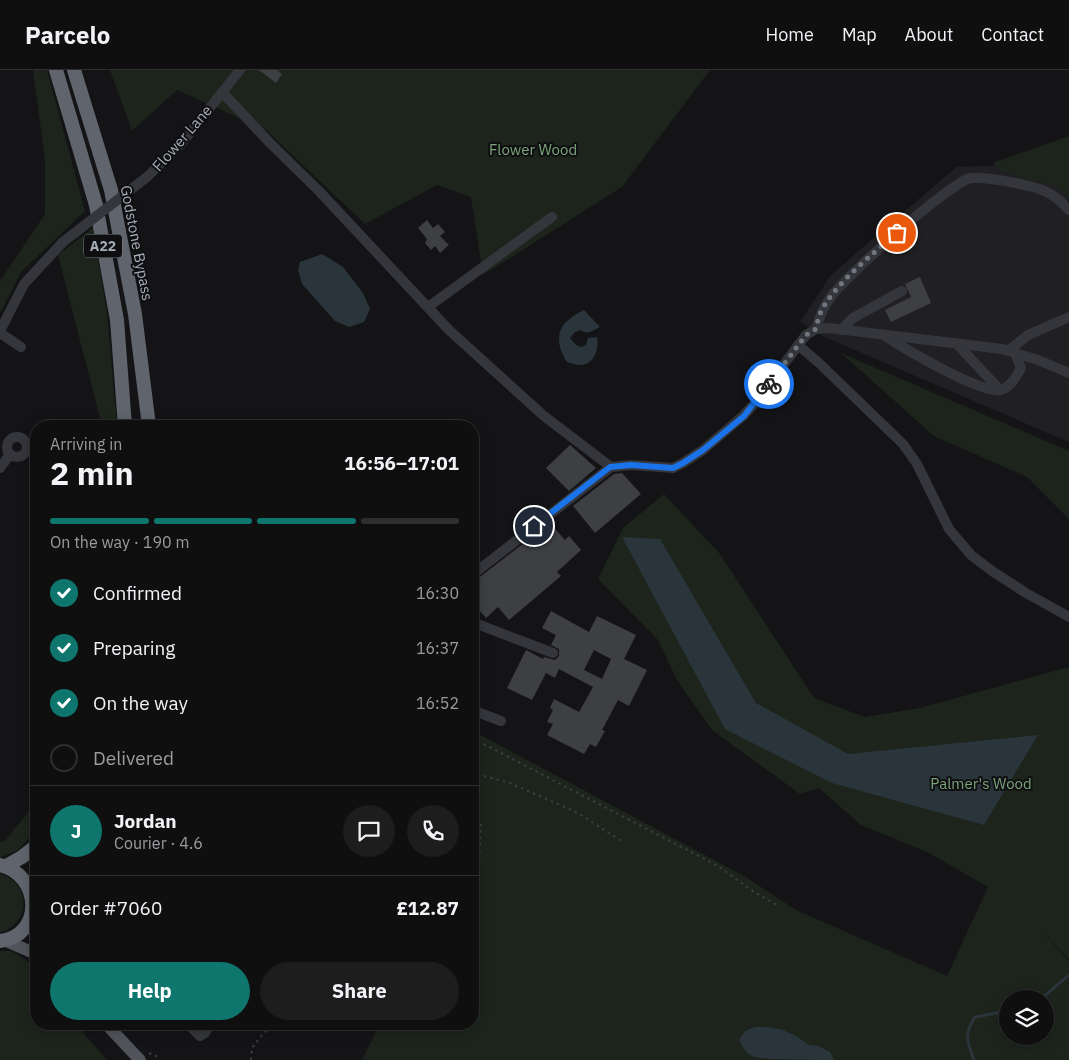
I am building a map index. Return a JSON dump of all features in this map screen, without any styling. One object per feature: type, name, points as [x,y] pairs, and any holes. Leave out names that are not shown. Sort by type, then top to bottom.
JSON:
[{"type":"highway","name":"A22","points":[[56,70],[96,205],[117,320],[125,420]]},
{"type":"highway","name":"Godstone Bypass","points":[[74,70],[111,190],[135,314],[148,420]]},
{"type":"highway","points":[[3,866],[22,858],[30,851]]},
{"type":"highway","points":[[3,866],[22,876],[30,884]]},
{"type":"highway","points":[[2,941],[18,934],[30,916]]},
{"type":"main road","points":[[2,941],[30,952]]},
{"type":"main road","points":[[112,1030],[140,1060]]},
{"type":"street","name":"Flower Lane","points":[[0,330],[24,284],[63,242],[148,177],[181,144],[240,70]]},
{"type":"street","points":[[222,92],[319,191],[449,330],[544,416],[610,467]]},
{"type":"street","points":[[816,329],[820,314],[830,297],[868,258],[941,196],[970,178],[982,178],[1042,190],[1058,198],[1069,210]]},
{"type":"street","points":[[428,307],[552,216]]},
{"type":"street","points":[[841,330],[853,318],[902,291]]},
{"type":"street","points":[[1012,352],[1028,335],[1069,317]]},
{"type":"street","points":[[479,570],[610,467],[631,465],[673,468],[703,450],[744,416],[806,335],[816,329],[883,334],[1012,352],[1069,373]]},
{"type":"street","points":[[0,330],[21,347]]},
{"type":"street","points":[[883,334],[907,351],[981,387],[1000,390],[1014,381],[1021,368],[1012,352]]},
{"type":"street","points":[[956,343],[1000,390]]},
{"type":"street","points":[[798,345],[902,444],[917,464],[949,529],[971,555],[1026,593],[1069,617]]},
{"type":"street","points":[[0,468],[10,454]]},
{"type":"street","points":[[479,625],[553,653]]},
{"type":"street","points":[[479,712],[501,720]]},
{"type":"street","points":[[194,1030],[200,1036],[207,1030]]},
{"type":"path","points":[[479,742],[718,866],[754,892],[777,905]]},
{"type":"path","points":[[479,775],[510,783],[578,813],[623,842]]},
{"type":"path","points":[[479,823],[479,854]]},
{"type":"path","points":[[251,1060],[252,1048],[267,1030]]},
{"type":"shaded area","points":[[1015,165],[1069,175],[1069,442],[827,338],[800,322],[831,275],[956,167]]},
{"type":"shaded area","points":[[322,254],[343,267],[363,293],[370,309],[364,322],[349,327],[335,321],[302,284],[298,270],[300,262]]},
{"type":"shaded area","points":[[584,310],[600,327],[588,332],[580,330],[575,332],[570,338],[576,345],[581,347],[586,345],[588,338],[597,337],[595,355],[589,362],[578,365],[567,362],[562,353],[559,338],[563,325]]},
{"type":"shaded area","points":[[622,537],[660,539],[756,703],[848,754],[1038,735],[984,825],[832,783],[725,729]]},
{"type":"shaded area","points":[[755,1027],[783,1030],[809,1045],[818,1046],[830,1052],[834,1060],[781,1059],[752,1056],[743,1048],[739,1040],[745,1031]]},
{"type":"green space","points":[[33,70],[47,70],[85,211],[21,272],[0,313],[0,281],[45,214],[45,160]]},
{"type":"green space","name":"Flower Wood","points":[[110,70],[710,70],[622,187],[483,275],[471,197],[437,185],[365,224],[266,130],[177,90],[132,131]]},
{"type":"green space","points":[[1069,136],[1069,198],[1056,186],[1003,172],[993,163]]},
{"type":"green space","points":[[93,228],[107,313],[116,420],[100,420],[58,255]]},
{"type":"green space","points":[[841,353],[1069,451],[1069,519],[1027,477],[934,436]]},
{"type":"green space","name":"Palmer's Wood","points":[[664,494],[720,554],[814,698],[865,717],[920,708],[1069,667],[1069,960],[1042,930],[1069,962],[1069,1060],[362,1060],[377,1030],[479,1030],[479,734],[746,877],[796,910],[947,976],[988,887],[927,852],[861,825],[819,788],[800,794],[712,730],[677,680],[658,640],[598,579],[623,528]]},
{"type":"green space","points":[[30,809],[30,837],[18,850],[0,858],[0,842],[5,841]]},
{"type":"green space","points":[[0,874],[18,886],[24,903],[18,921],[0,933]]},
{"type":"green space","points":[[0,951],[12,951],[30,963],[30,1030],[84,1030],[83,1033],[107,1060],[0,1060]]},
{"type":"building","points":[[259,70],[277,70],[282,74],[276,83]]},
{"type":"building","points":[[427,220],[433,228],[438,224],[445,232],[440,236],[449,245],[440,253],[435,246],[431,250],[425,243],[427,239],[418,228]]},
{"type":"building","points":[[920,277],[931,303],[891,322],[885,310],[911,297],[905,284]]},
{"type":"building","points":[[570,445],[596,468],[569,491],[546,468]]},
{"type":"building","points":[[622,473],[641,494],[595,533],[573,506],[614,474]]},
{"type":"building","points":[[550,523],[565,540],[569,536],[581,550],[557,572],[561,576],[509,620],[498,607],[486,618],[479,610],[479,578]]},
{"type":"building","points":[[551,611],[589,632],[597,616],[636,635],[624,659],[647,670],[629,706],[618,700],[602,730],[605,731],[596,747],[590,744],[584,754],[547,735],[553,724],[547,722],[553,710],[550,708],[554,699],[579,712],[593,687],[559,669],[555,678],[546,673],[532,700],[507,688],[526,650],[543,659],[544,657],[555,660],[559,656],[559,649],[551,645],[556,635],[542,628]],"holes":[[[594,650],[611,659],[602,679],[584,670]]]},
{"type":"waterway","points":[[1052,990],[1069,975]]},
{"type":"waterway","points":[[974,1060],[968,1038],[969,1028],[975,1017],[999,1013]]},
{"type":"way so far","points":[[769,384],[806,335],[816,329],[820,314],[830,297],[868,258],[897,233]]},
{"type":"route","points":[[534,526],[610,467],[631,465],[673,468],[683,463],[703,450],[744,416],[769,384]]}]
